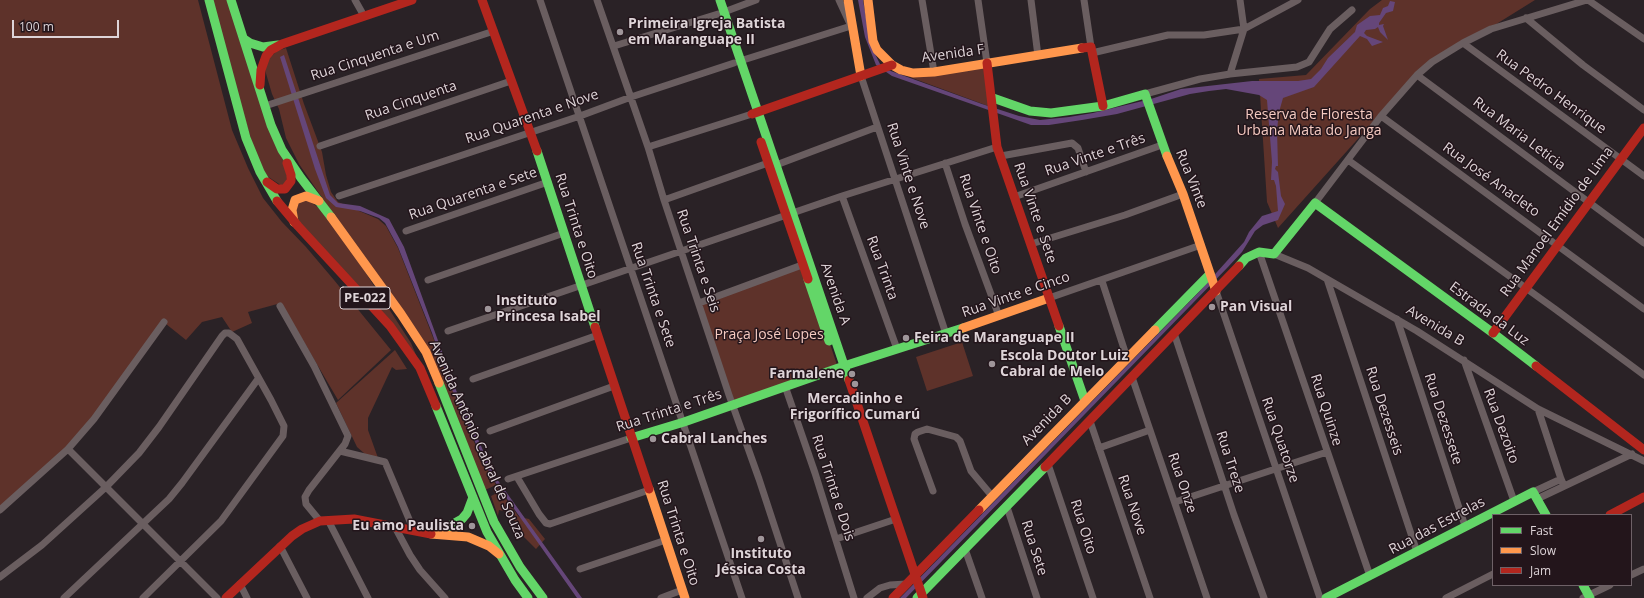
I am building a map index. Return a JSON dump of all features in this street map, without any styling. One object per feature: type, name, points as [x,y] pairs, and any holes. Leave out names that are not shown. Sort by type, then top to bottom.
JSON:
[{"type":"main road","name":"Avenida Antônio Cabral de Souza","points":[[209,0],[246,138],[260,172],[279,203],[294,222],[390,326],[420,368],[429,386],[487,532],[528,598]]},
{"type":"main road","name":"Avenida Antônio Cabral de Souza","points":[[231,0],[271,125],[282,150],[401,314],[426,352],[494,522],[516,561],[543,598]]},
{"type":"main road","points":[[259,87],[261,70],[266,56],[271,50],[282,44],[364,16],[398,2],[412,0]]},
{"type":"main road","name":"Rua Trinta e Oito","points":[[482,0],[548,182],[580,285],[598,335],[683,594]]},
{"type":"main road","name":"Avenida A","points":[[713,0],[721,13],[842,367],[912,580],[919,596]]},
{"type":"main road","name":"Avenida A","points":[[720,0],[721,13]]},
{"type":"main road","name":"Rua Vinte e Nove","points":[[848,0],[851,26],[861,76]]},
{"type":"main road","name":"Avenida F","points":[[868,0],[873,41],[878,50],[889,66],[913,73],[934,72],[1038,56],[1092,50]]},
{"type":"main road","points":[[244,39],[250,43],[263,47],[282,44]]},
{"type":"main road","points":[[1092,50],[1103,106]]},
{"type":"main road","name":"Rua Vinte e Sete","points":[[988,63],[998,147],[1085,401]]},
{"type":"main road","points":[[754,113],[889,66]]},
{"type":"main road","points":[[993,99],[1017,108],[1052,113],[1103,106],[1146,95]]},
{"type":"main road","name":"Rua Vinte","points":[[1146,95],[1162,145],[1183,194],[1210,274]]},
{"type":"main road","name":"Rua Manoel Emídio de Lima","points":[[1493,333],[1644,128]]},
{"type":"main road","points":[[265,180],[277,189],[285,189],[289,186],[291,175],[282,150]]},
{"type":"main road","points":[[294,222],[292,210],[295,200],[306,196],[319,201]]},
{"type":"main road","points":[[1274,254],[1315,203]]},
{"type":"main road","name":"Estrada da Luz","points":[[1315,203],[1493,333],[1644,450]]},
{"type":"main road","name":"Avenida A","points":[[789,215],[802,265],[842,367]]},
{"type":"main road","points":[[919,596],[1007,507],[1246,258],[1259,252]]},
{"type":"main road","name":"Avenida B","points":[[1259,252],[1274,254]]},
{"type":"main road","points":[[1210,274],[1216,290]]},
{"type":"main road","name":"Avenida B","points":[[893,598],[1210,274]]},
{"type":"main road","name":"Rua Vinte e Cinco","points":[[842,367],[946,334],[1049,298]]},
{"type":"main road","name":"Rua Trinta e Três","points":[[631,438],[684,422],[842,367]]},
{"type":"main road","points":[[1535,495],[1545,514]]},
{"type":"main road","name":"Rua das Estrelas","points":[[1326,598],[1514,501],[1535,495]]},
{"type":"main road","points":[[437,533],[462,519],[467,513],[473,497]]},
{"type":"main road","points":[[1612,514],[1644,497]]},
{"type":"main road","points":[[226,598],[280,546],[302,529],[324,521],[354,519],[414,531],[468,536],[489,546],[500,555]]},
{"type":"main road","points":[[1583,586],[1588,597]]},
{"type":"street","points":[[355,0],[364,16]]},
{"type":"street","name":"Rua Trinta e Sete","points":[[540,0],[630,269],[684,422],[742,598]]},
{"type":"street","name":"Rua Trinta e Seis","points":[[597,0],[648,147],[664,200],[798,598]]},
{"type":"street","points":[[614,46],[721,13],[756,0]]},
{"type":"street","points":[[839,0],[851,26]]},
{"type":"street","points":[[922,0],[934,72]]},
{"type":"street","points":[[978,0],[988,63]]},
{"type":"street","points":[[1030,0],[1038,56]]},
{"type":"street","points":[[1084,0],[1092,50]]},
{"type":"street","points":[[1230,74],[1244,29],[1240,0]]},
{"type":"street","points":[[1244,29],[1298,0]]},
{"type":"street","points":[[1315,203],[1381,116],[1417,75],[1432,62],[1463,43],[1491,29],[1587,0],[1644,39]]},
{"type":"street","points":[[1146,95],[1200,79],[1230,74],[1297,67],[1309,62],[1330,29],[1352,10]]},
{"type":"street","points":[[1526,18],[1582,65],[1644,110]]},
{"type":"street","name":"Rua Quarenta e Nove","points":[[339,196],[580,116],[631,97],[851,26]]},
{"type":"street","name":"Avenida F","points":[[1092,50],[1168,35],[1204,34],[1244,29]]},
{"type":"street","name":"Rua Cinquenta e Um","points":[[265,106],[494,31]]},
{"type":"street","name":"Rua Pedro Henrique","points":[[1463,43],[1644,176]]},
{"type":"street","name":"Rua Maria Leticia","points":[[1417,75],[1644,243]]},
{"type":"street","name":"Rua Vinte e Nove","points":[[861,76],[946,334]]},
{"type":"street","name":"Rua Cinquenta","points":[[320,146],[511,81]]},
{"type":"street","points":[[648,147],[754,113]]},
{"type":"street","name":"Rua José Anacleto","points":[[1381,116],[1644,309]]},
{"type":"street","points":[[664,200],[877,127]]},
{"type":"street","points":[[1001,156],[1072,143],[1078,148],[1086,172]]},
{"type":"street","name":"Rua Vinte e Três","points":[[1014,197],[1162,145]]},
{"type":"street","points":[[448,331],[842,196],[998,147]]},
{"type":"street","points":[[1348,160],[1644,375]]},
{"type":"street","name":"Rua Vinte e Oito","points":[[945,163],[965,224],[999,316]]},
{"type":"street","name":"Rua Quarenta e Sete","points":[[406,231],[548,182]]},
{"type":"street","points":[[1031,244],[1183,194]]},
{"type":"street","name":"Rua Trinta","points":[[842,196],[897,349]]},
{"type":"street","points":[[428,280],[564,233]]},
{"type":"street","name":"Rua Vinte e Cinco","points":[[1049,298],[1102,281],[1201,245]]},
{"type":"street","name":"Rua Quinze","points":[[1259,252],[1370,576]]},
{"type":"street","name":"Avenida B","points":[[1274,254],[1308,268],[1397,319],[1464,360],[1538,409],[1644,461]]},
{"type":"street","points":[[699,303],[802,265]]},
{"type":"street","name":"Rua Dezesseis","points":[[1327,279],[1417,552]]},
{"type":"street","points":[[1102,281],[1127,358]]},
{"type":"street","name":"Rua Quatorze","points":[[1216,290],[1320,598]]},
{"type":"street","points":[[280,306],[314,366],[348,433],[348,440],[309,490],[306,497],[306,504],[324,521],[368,598]]},
{"type":"street","name":"Rua Dezessete","points":[[1397,319],[1465,526]]},
{"type":"street","points":[[0,510],[68,449],[94,419],[164,322]]},
{"type":"street","points":[[0,577],[42,545],[106,487],[139,453],[222,336],[225,333],[229,333],[237,339],[281,421],[284,430],[283,436],[221,521],[143,598]]},
{"type":"street","name":"Rua Treze","points":[[1174,333],[1264,598]]},
{"type":"street","points":[[473,379],[598,335]]},
{"type":"street","name":"Rua Dezoito","points":[[1464,360],[1514,501]]},
{"type":"street","name":"Rua Onze","points":[[1132,377],[1207,598]]},
{"type":"street","points":[[64,598],[143,524],[182,483],[258,379]]},
{"type":"street","points":[[490,431],[614,386]]},
{"type":"street","name":"Rua Trinta e Dois","points":[[785,386],[854,598]]},
{"type":"street","points":[[1538,409],[1564,486]]},
{"type":"street","name":"Rua Nove","points":[[1090,421],[1150,598]]},
{"type":"street","points":[[933,491],[914,439],[915,434],[927,429],[956,437],[960,441],[972,471],[992,496]]},
{"type":"street","points":[[1099,448],[1150,430]]},
{"type":"street","name":"Rua Trinta e Três","points":[[508,479],[631,438]]},
{"type":"street","points":[[68,449],[218,598]]},
{"type":"street","points":[[340,451],[385,462],[414,531]]},
{"type":"street","points":[[1175,502],[1327,452]]},
{"type":"street","name":"Rua das Estrelas","points":[[1535,495],[1564,486],[1632,454]]},
{"type":"street","name":"Rua Oito","points":[[1048,464],[1093,598]]},
{"type":"street","points":[[517,476],[542,519],[546,522],[553,523],[649,490]]},
{"type":"street","name":"Rua das Estrelas","points":[[1535,495],[1561,478]]},
{"type":"street","name":"Rua Sete","points":[[1007,507],[1037,598]]},
{"type":"street","points":[[836,539],[893,520]]},
{"type":"street","points":[[395,527],[420,570],[446,598]]},
{"type":"street","points":[[580,569],[666,540]]},
{"type":"street","points":[[280,546],[307,598]]},
{"type":"street","points":[[965,549],[982,598]]},
{"type":"street","points":[[1632,575],[1644,569]]},
{"type":"street","points":[[1446,598],[1492,575]]},
{"type":"street","points":[[867,598],[880,588],[912,580]]},
{"type":"street","points":[[240,584],[247,598]]},
{"type":"street","points":[[1588,597],[1608,586]]},
{"type":"street","points":[[661,598],[683,594]]},
{"type":"green space","points":[[0,0],[198,0],[232,130],[248,168],[263,198],[282,222],[334,280],[391,350],[338,400],[281,303],[248,312],[252,323],[232,332],[222,317],[202,322],[186,340],[166,324],[68,451],[0,507]]},
{"type":"green space","points":[[209,0],[231,0],[288,171],[285,188],[261,172]]},
{"type":"green space","name":"Reserva de Floresta Urbana Mata do Janga","points":[[1382,0],[1535,0],[1416,74],[1278,228],[1267,202],[1259,79],[1306,75],[1370,9]]},
{"type":"green space","points":[[286,48],[304,104],[322,152],[331,192],[338,202],[378,219],[386,226],[398,248],[474,442],[496,485],[485,490],[428,352],[299,164],[286,138],[279,109],[272,94],[265,70],[268,59],[277,51]]},
{"type":"green space","points":[[986,66],[991,107],[904,75]]},
{"type":"green space","points":[[304,198],[327,213],[411,343],[419,362],[298,224],[294,204]]},
{"type":"green space","name":"Praça José Lopes","points":[[804,266],[838,368],[734,405],[699,302]]},
{"type":"green space","points":[[962,342],[973,376],[927,391],[916,357]]},
{"type":"green space","points":[[395,350],[407,369],[396,370],[392,367],[368,418],[368,430],[378,458],[365,454],[357,447],[336,403]]},
{"type":"green space","points":[[498,488],[519,517],[529,519],[545,539],[536,549],[524,537],[514,520],[504,511],[499,510],[498,516],[491,496],[495,494],[493,490]]},
{"type":"shaded area","points":[[858,0],[863,0],[871,46],[880,64],[888,70],[982,104],[1019,116],[1040,120],[1093,113],[1151,99],[1181,89],[1252,81],[1298,81],[1311,79],[1321,69],[1328,58],[1355,32],[1357,25],[1370,16],[1380,15],[1383,8],[1388,6],[1390,1],[1395,2],[1393,11],[1386,13],[1379,23],[1379,25],[1384,24],[1383,26],[1388,40],[1380,32],[1378,27],[1375,29],[1366,30],[1364,33],[1367,36],[1383,42],[1372,46],[1367,39],[1360,36],[1314,87],[1283,98],[1279,112],[1277,130],[1278,166],[1276,166],[1275,169],[1278,172],[1281,196],[1285,204],[1278,220],[1263,225],[1255,231],[1242,252],[1228,267],[906,598],[900,598],[1199,292],[1244,242],[1249,232],[1262,216],[1278,211],[1276,186],[1274,180],[1271,180],[1272,162],[1267,100],[1259,95],[1226,89],[1209,91],[1190,94],[1117,114],[1049,125],[1031,125],[892,76],[876,65],[865,37]]},
{"type":"shaded area","points":[[284,55],[330,195],[338,203],[360,206],[389,219],[404,247],[456,390],[494,475],[582,598],[577,598],[493,479],[483,460],[450,385],[432,333],[398,247],[385,223],[379,218],[360,211],[336,207],[326,198],[315,169],[280,57]]},
{"type":"traffic: fast","points":[[209,0],[246,138],[260,172],[277,201]]},
{"type":"traffic: fast","points":[[231,0],[271,125],[282,150],[331,217]]},
{"type":"traffic: fast","points":[[720,0],[849,380]]},
{"type":"traffic: fast","points":[[244,39],[250,43],[263,47],[278,45]]},
{"type":"traffic: fast","points":[[993,98],[1030,111],[1051,113],[1103,106],[1145,94],[1167,156]]},
{"type":"traffic: fast","points":[[537,151],[595,327]]},
{"type":"traffic: fast","points":[[1239,266],[1246,258],[1259,252],[1274,254],[1315,203],[1536,366]]},
{"type":"traffic: fast","points":[[1155,330],[1210,274]]},
{"type":"traffic: fast","points":[[808,279],[829,341]]},
{"type":"traffic: fast","points":[[1059,326],[1085,401]]},
{"type":"traffic: fast","points":[[631,438],[684,422],[847,365],[963,328]]},
{"type":"traffic: fast","points":[[439,383],[494,522],[520,567],[543,598]]},
{"type":"traffic: fast","points":[[436,406],[487,532],[515,580],[528,598]]},
{"type":"traffic: fast","points":[[917,598],[1045,467]]},
{"type":"traffic: fast","points":[[1326,598],[1533,492],[1545,514]]},
{"type":"traffic: fast","points":[[437,533],[462,519],[467,513],[473,497]]},
{"type":"traffic: fast","points":[[1584,586],[1590,598]]},
{"type":"traffic: slow","points":[[848,0],[861,76]]},
{"type":"traffic: slow","points":[[868,0],[873,41],[877,50],[892,65],[901,70],[913,73],[934,72],[1082,48]]},
{"type":"traffic: slow","points":[[1167,156],[1183,194],[1216,291]]},
{"type":"traffic: slow","points":[[294,222],[292,210],[295,200],[306,196],[319,201]]},
{"type":"traffic: slow","points":[[331,217],[401,314],[426,352],[439,383]]},
{"type":"traffic: slow","points":[[963,328],[1049,298]]},
{"type":"traffic: slow","points":[[979,510],[1155,330]]},
{"type":"traffic: slow","points":[[649,489],[685,598]]},
{"type":"traffic: slow","points":[[431,534],[468,537],[489,546],[499,554]]},
{"type":"traffic: jam","points":[[260,85],[261,70],[266,56],[271,50],[282,44],[412,0]]},
{"type":"traffic: jam","points":[[482,0],[537,151]]},
{"type":"traffic: jam","points":[[1082,48],[1091,47],[1103,106]]},
{"type":"traffic: jam","points":[[987,63],[997,147],[1059,326]]},
{"type":"traffic: jam","points":[[752,114],[892,65]]},
{"type":"traffic: jam","points":[[1493,333],[1644,128]]},
{"type":"traffic: jam","points":[[761,142],[808,279]]},
{"type":"traffic: jam","points":[[267,182],[277,189],[285,189],[291,181],[291,175],[287,163]]},
{"type":"traffic: jam","points":[[277,201],[390,326],[420,368],[436,406]]},
{"type":"traffic: jam","points":[[1045,467],[1239,266]]},
{"type":"traffic: jam","points":[[595,327],[649,489]]},
{"type":"traffic: jam","points":[[1536,366],[1644,450]]},
{"type":"traffic: jam","points":[[849,380],[923,598]]},
{"type":"traffic: jam","points":[[1612,514],[1644,497]]},
{"type":"traffic: jam","points":[[893,598],[979,510]]},
{"type":"traffic: jam","points":[[226,598],[292,536],[302,529],[320,521],[354,519],[431,534]]},
{"type":"place","name":"Primeira Igreja Batista em Maranguape II","points":[[620,32]]},
{"type":"place","name":"Pan Visual","points":[[1212,307]]},
{"type":"place","name":"Instituto Princesa Isabel","points":[[488,309]]},
{"type":"place","name":"Feira de Maranguape II","points":[[906,338]]},
{"type":"place","name":"Escola Doutor Luiz Cabral de Melo","points":[[992,364]]},
{"type":"place","name":"Farmalene","points":[[852,374]]},
{"type":"place","name":"Mercadinho e Frigorífico Cumarú","points":[[855,384]]},
{"type":"place","name":"Cabral Lanches","points":[[653,439]]},
{"type":"place","name":"Eu amo Paulista","points":[[472,526]]},
{"type":"place","name":"Instituto Jéssica Costa","points":[[761,539]]}]
